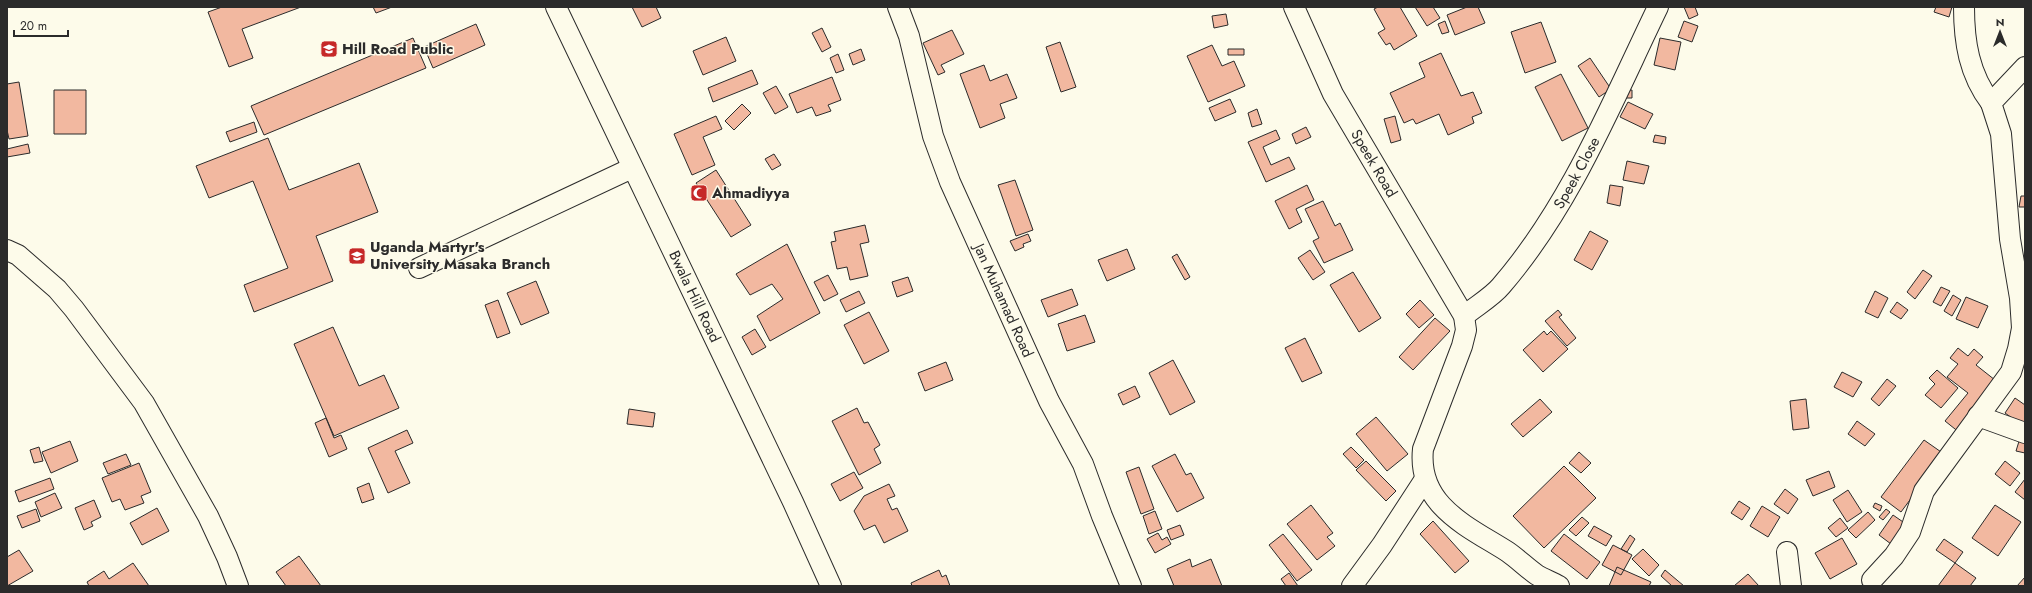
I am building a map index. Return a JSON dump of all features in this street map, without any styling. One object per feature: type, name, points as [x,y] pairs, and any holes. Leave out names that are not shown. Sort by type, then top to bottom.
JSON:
[{"type":"street","name":"Bwala Hill Road","points":[[556,7],[632,168],[794,502],[831,586]]},
{"type":"street","name":"Jan Muhamad Road","points":[[898,7],[909,36],[933,136],[950,182],[1049,400],[1083,464],[1102,516],[1131,586]]},
{"type":"street","name":"Speek Road","points":[[1294,7],[1333,94],[1464,316]]},
{"type":"street","name":"Speek Close","points":[[1464,316],[1501,287],[1533,244],[1556,208],[1578,172],[1658,7]]},
{"type":"street","points":[[1873,584],[1906,538],[1914,521],[1924,491],[2011,372],[2018,349],[2022,328],[2020,298],[2010,239],[2001,134],[1991,103],[1982,91],[1972,70],[1966,48],[1964,7]]},
{"type":"street","points":[[1991,103],[2025,67]]},
{"type":"street","points":[[419,268],[632,168]]},
{"type":"street","points":[[7,250],[18,255],[57,289],[74,309],[144,403],[208,516],[227,557],[238,586]]},
{"type":"street","points":[[1464,316],[1466,330],[1462,346],[1422,449],[1421,461],[1425,479],[1432,494],[1451,517],[1510,553],[1538,575],[1559,586]]},
{"type":"street","points":[[1978,416],[2025,433]]},
{"type":"street","points":[[1352,586],[1382,545],[1425,479]]},
{"type":"street","points":[[1787,552],[1791,586]]},
{"type":"building","points":[[222,7],[301,7],[242,29],[253,58],[229,67],[208,12]]},
{"type":"building","points":[[373,7],[392,7],[376,13]]},
{"type":"building","points":[[632,7],[656,7],[661,18],[642,27]]},
{"type":"building","points":[[1378,7],[1400,7],[1417,36],[1394,50],[1390,43],[1386,45],[1378,33],[1385,29],[1374,9]]},
{"type":"building","points":[[1415,7],[1433,7],[1440,18],[1427,26]]},
{"type":"building","points":[[1467,7],[1478,7],[1485,23],[1455,35],[1447,15]]},
{"type":"building","points":[[1684,7],[1695,7],[1698,15],[1689,19]]},
{"type":"building","points":[[1936,7],[1952,7],[1949,17],[1934,12]]},
{"type":"building","points":[[1226,14],[1228,25],[1214,28],[1212,16]]},
{"type":"building","points":[[1445,21],[1449,32],[1442,34],[1438,24]]},
{"type":"building","points":[[1684,21],[1698,26],[1692,42],[1678,37]]},
{"type":"building","points":[[1541,22],[1556,62],[1525,73],[1511,32]]},
{"type":"building","points":[[476,24],[485,45],[433,68],[424,47]]},
{"type":"building","points":[[822,28],[831,47],[822,52],[812,33]]},
{"type":"building","points":[[952,30],[964,54],[941,65],[945,72],[938,75],[923,43]]},
{"type":"building","points":[[726,37],[736,61],[703,75],[693,51]]},
{"type":"building","points":[[413,38],[426,68],[264,135],[251,106]]},
{"type":"building","points":[[1660,38],[1681,42],[1675,70],[1654,65]]},
{"type":"building","points":[[1060,42],[1076,87],[1061,92],[1046,47]]},
{"type":"building","points":[[1212,45],[1222,66],[1234,61],[1245,86],[1208,102],[1187,56]]},
{"type":"building","points":[[861,49],[865,60],[853,65],[849,54]]},
{"type":"building","points":[[1228,49],[1244,49],[1244,55],[1228,55]]},
{"type":"building","points":[[1441,53],[1461,96],[1473,92],[1482,113],[1472,117],[1474,123],[1448,135],[1439,114],[1416,124],[1413,119],[1404,123],[1390,93],[1425,77],[1419,63]]},
{"type":"building","points":[[838,54],[844,70],[836,73],[830,58]]},
{"type":"building","points":[[1590,58],[1611,89],[1599,97],[1578,66]]},
{"type":"building","points":[[984,65],[990,81],[1007,74],[1017,98],[1000,104],[1005,118],[980,128],[960,74]]},
{"type":"building","points":[[752,70],[758,84],[713,102],[708,88]]},
{"type":"building","points":[[1561,74],[1588,128],[1562,141],[1535,87]]},
{"type":"building","points":[[832,77],[841,100],[828,105],[831,111],[816,116],[812,107],[797,113],[789,94]]},
{"type":"building","points":[[19,82],[28,136],[9,139],[7,130],[7,84]]},
{"type":"building","points":[[776,86],[788,107],[775,114],[763,93]]},
{"type":"building","points":[[54,90],[86,90],[86,134],[54,134]]},
{"type":"building","points":[[1623,90],[1632,90],[1632,98],[1623,98]]},
{"type":"building","points":[[1230,99],[1236,112],[1215,121],[1209,108]]},
{"type":"building","points":[[1628,102],[1653,114],[1645,129],[1620,117]]},
{"type":"building","points":[[742,104],[751,113],[734,130],[725,121]]},
{"type":"building","points":[[1257,109],[1262,124],[1252,127],[1248,113]]},
{"type":"building","points":[[716,116],[722,129],[703,137],[715,165],[692,175],[674,134]]},
{"type":"building","points":[[1395,116],[1401,140],[1391,143],[1384,119]]},
{"type":"building","points":[[254,122],[257,132],[230,142],[226,132]]},
{"type":"building","points":[[1306,127],[1311,137],[1296,144],[1292,134]]},
{"type":"building","points":[[1276,130],[1280,139],[1263,147],[1271,165],[1289,157],[1295,169],[1266,182],[1248,142]]},
{"type":"building","points":[[1655,135],[1666,137],[1665,144],[1653,142]]},
{"type":"building","points":[[268,138],[289,190],[359,163],[378,212],[316,236],[333,281],[254,312],[244,285],[288,268],[253,181],[209,198],[196,166]]},
{"type":"building","points":[[28,144],[30,153],[7,157],[7,149]]},
{"type":"building","points":[[774,154],[781,165],[772,170],[765,159]]},
{"type":"building","points":[[1627,161],[1649,166],[1644,184],[1623,180]]},
{"type":"building","points":[[716,170],[751,225],[731,237],[696,183]]},
{"type":"building","points":[[1015,180],[1033,230],[1016,236],[998,185]]},
{"type":"building","points":[[1307,185],[1314,200],[1296,209],[1302,222],[1289,229],[1275,201]]},
{"type":"building","points":[[1610,185],[1623,187],[1620,206],[1607,203]]},
{"type":"building","points":[[2021,196],[2025,196],[2025,207],[2019,207]]},
{"type":"building","points":[[1323,201],[1335,226],[1340,223],[1353,250],[1324,263],[1313,241],[1319,238],[1305,209]]},
{"type":"building","points":[[865,225],[869,242],[860,244],[868,276],[850,280],[847,267],[837,269],[831,242],[836,241],[834,232]]},
{"type":"building","points":[[1590,231],[1608,241],[1592,270],[1574,260]]},
{"type":"building","points":[[1028,234],[1031,241],[1023,244],[1024,247],[1015,251],[1010,241]]},
{"type":"building","points":[[787,244],[820,313],[770,341],[757,316],[783,299],[772,284],[750,295],[736,274]]},
{"type":"building","points":[[1127,249],[1135,269],[1107,281],[1098,260]]},
{"type":"building","points":[[1310,250],[1325,272],[1313,280],[1298,258]]},
{"type":"building","points":[[1177,254],[1190,277],[1185,280],[1172,257]]},
{"type":"building","points":[[1923,270],[1932,276],[1915,299],[1907,292]]},
{"type":"building","points":[[1353,272],[1381,318],[1359,332],[1330,285]]},
{"type":"building","points":[[828,275],[838,294],[824,301],[814,282]]},
{"type":"building","points":[[908,277],[913,291],[897,297],[892,282]]},
{"type":"building","points":[[536,281],[549,313],[521,325],[507,293]]},
{"type":"building","points":[[1941,287],[1950,291],[1941,306],[1933,302]]},
{"type":"building","points":[[1072,289],[1078,305],[1048,317],[1041,300]]},
{"type":"building","points":[[859,291],[865,303],[846,312],[840,300]]},
{"type":"building","points":[[1875,291],[1888,298],[1878,318],[1865,312]]},
{"type":"building","points":[[1953,295],[1961,300],[1952,316],[1944,311]]},
{"type":"building","points":[[1966,297],[1988,306],[1978,328],[1956,319]]},
{"type":"building","points":[[498,300],[510,333],[497,338],[485,305]]},
{"type":"building","points":[[1420,300],[1434,315],[1419,328],[1406,314]]},
{"type":"building","points":[[1897,302],[1908,310],[1901,319],[1890,312]]},
{"type":"building","points":[[1558,310],[1562,315],[1559,317],[1576,338],[1567,346],[1545,321]]},
{"type":"building","points":[[869,312],[889,351],[864,364],[844,325]]},
{"type":"building","points":[[1085,315],[1095,342],[1067,351],[1058,324]]},
{"type":"building","points":[[1435,318],[1450,331],[1413,370],[1399,357]]},
{"type":"building","points":[[333,327],[359,386],[384,375],[399,408],[334,436],[294,344]]},
{"type":"building","points":[[755,329],[766,347],[752,355],[742,337]]},
{"type":"building","points":[[1544,331],[1547,335],[1551,331],[1568,349],[1543,372],[1523,350]]},
{"type":"building","points":[[1305,338],[1322,373],[1302,382],[1285,348]]},
{"type":"building","points":[[1958,348],[1968,356],[1974,349],[1983,357],[1976,365],[1995,380],[1960,433],[1945,421],[1968,393],[1947,377],[1958,364],[1950,358]]},
{"type":"building","points":[[1173,360],[1195,402],[1170,415],[1149,373]]},
{"type":"building","points":[[946,362],[953,380],[925,391],[918,373]]},
{"type":"building","points":[[1937,370],[1958,388],[1941,408],[1925,395],[1935,384],[1929,378]]},
{"type":"building","points":[[1842,372],[1862,382],[1853,397],[1834,387]]},
{"type":"building","points":[[1887,379],[1896,386],[1879,406],[1871,399]]},
{"type":"building","points":[[1135,386],[1140,397],[1123,405],[1118,394]]},
{"type":"building","points":[[2015,398],[2025,405],[2025,427],[2005,413]]},
{"type":"building","points":[[1540,399],[1552,412],[1523,437],[1511,424]]},
{"type":"building","points":[[1806,399],[1809,428],[1793,430],[1790,401]]},
{"type":"building","points":[[857,408],[864,423],[868,422],[880,445],[874,449],[881,463],[859,475],[832,421]]},
{"type":"building","points":[[629,409],[655,413],[653,427],[627,424]]},
{"type":"building","points":[[1376,417],[1408,454],[1387,471],[1356,434]]},
{"type":"building","points":[[326,418],[334,438],[341,435],[347,449],[329,457],[315,423]]},
{"type":"building","points":[[1857,421],[1875,434],[1865,446],[1848,434]]},
{"type":"building","points":[[407,430],[413,443],[395,451],[410,483],[388,493],[368,448]]},
{"type":"building","points":[[2020,438],[2025,439],[2025,453],[2016,451]]},
{"type":"building","points":[[1924,440],[1944,454],[1901,512],[1881,497]]},
{"type":"building","points":[[70,441],[78,461],[51,473],[42,452]]},
{"type":"building","points":[[39,447],[43,461],[34,463],[30,450]]},
{"type":"building","points":[[1351,447],[1364,460],[1356,468],[1343,454]]},
{"type":"building","points":[[1579,452],[1591,463],[1581,473],[1569,463]]},
{"type":"building","points":[[126,454],[131,465],[108,474],[103,463]]},
{"type":"building","points":[[1175,454],[1186,475],[1191,473],[1204,498],[1177,512],[1152,466]]},
{"type":"building","points":[[1366,461],[1396,491],[1386,501],[1356,470]]},
{"type":"building","points":[[2005,461],[2020,473],[2010,486],[1995,474]]},
{"type":"building","points":[[139,463],[151,492],[141,496],[144,503],[125,510],[120,499],[112,502],[102,478]]},
{"type":"building","points":[[1564,466],[1596,498],[1544,548],[1513,516]]},
{"type":"building","points":[[1139,467],[1154,509],[1141,514],[1126,472]]},
{"type":"building","points":[[1829,471],[1835,487],[1813,496],[1806,480]]},
{"type":"building","points":[[854,472],[863,488],[840,501],[831,484]]},
{"type":"building","points":[[50,478],[54,489],[19,502],[15,491]]},
{"type":"building","points":[[2025,479],[2025,500],[2015,492]]},
{"type":"building","points":[[369,483],[374,499],[362,503],[357,488]]},
{"type":"building","points":[[889,484],[895,496],[887,499],[892,510],[897,508],[908,531],[884,543],[875,525],[864,530],[854,511],[864,496]]},
{"type":"building","points":[[1785,489],[1798,499],[1788,514],[1774,504]]},
{"type":"building","points":[[1848,490],[1862,512],[1847,522],[1833,500]]},
{"type":"building","points":[[55,493],[62,508],[41,517],[35,502]]},
{"type":"building","points":[[94,500],[101,517],[91,522],[93,526],[84,530],[75,508]]},
{"type":"building","points":[[1739,501],[1750,508],[1742,520],[1731,513]]},
{"type":"building","points":[[1875,503],[1882,506],[1880,511],[1873,507]]},
{"type":"building","points":[[1311,505],[1333,533],[1327,537],[1335,546],[1317,560],[1287,524]]},
{"type":"building","points":[[1995,505],[2021,522],[1998,556],[1972,538]]},
{"type":"building","points":[[1762,506],[1780,517],[1768,537],[1750,526]]},
{"type":"building","points":[[157,508],[169,531],[142,545],[130,523]]},
{"type":"building","points":[[36,509],[40,521],[22,528],[17,516]]},
{"type":"building","points":[[1886,509],[1890,512],[1883,520],[1879,517]]},
{"type":"building","points":[[1155,511],[1162,529],[1149,534],[1143,516]]},
{"type":"building","points":[[1868,512],[1875,520],[1856,538],[1848,530]]},
{"type":"building","points":[[1893,515],[1906,524],[1891,544],[1879,535]]},
{"type":"building","points":[[1582,517],[1589,523],[1576,536],[1569,530]]},
{"type":"building","points":[[1840,518],[1848,528],[1836,537],[1828,528]]},
{"type":"building","points":[[1433,521],[1469,561],[1455,573],[1420,534]]},
{"type":"building","points":[[1180,525],[1184,535],[1171,540],[1167,530]]},
{"type":"building","points":[[1594,526],[1612,536],[1606,546],[1588,536]]},
{"type":"building","points":[[1158,533],[1162,540],[1167,537],[1171,544],[1155,553],[1147,539]]},
{"type":"building","points":[[1283,534],[1312,570],[1297,581],[1269,545]]},
{"type":"building","points":[[1564,534],[1600,562],[1587,579],[1551,551]]},
{"type":"building","points":[[1630,535],[1635,539],[1627,552],[1621,549]]},
{"type":"building","points":[[1842,538],[1857,564],[1830,579],[1815,553]]},
{"type":"building","points":[[1944,539],[1963,552],[1955,563],[1936,550]]},
{"type":"building","points":[[1613,545],[1632,555],[1621,575],[1602,565]]},
{"type":"building","points":[[1643,549],[1659,565],[1649,576],[1632,559]]},
{"type":"building","points":[[19,550],[33,571],[7,586],[7,557]]},
{"type":"building","points":[[299,556],[321,586],[286,586],[276,572]]},
{"type":"building","points":[[1190,559],[1192,567],[1211,559],[1222,586],[1174,586],[1167,569]]},
{"type":"building","points":[[133,563],[149,586],[89,586],[87,582],[104,571],[109,579]]},
{"type":"building","points":[[1955,563],[1976,578],[1970,586],[1938,586]]},
{"type":"building","points":[[1617,567],[1651,582],[1649,586],[1609,586]]},
{"type":"building","points":[[939,570],[942,577],[946,575],[950,586],[912,586],[911,583]]},
{"type":"building","points":[[1665,570],[1684,586],[1672,586],[1661,576]]},
{"type":"building","points":[[1289,573],[1298,586],[1286,586],[1281,579]]},
{"type":"building","points":[[1748,574],[1759,586],[1734,586]]},
{"type":"building","points":[[2025,577],[2025,586],[2017,586]]},
{"type":"place","name":"Hill Road Public","points":[[329,49]]},
{"type":"place","name":"Ahmadiyya","points":[[699,193]]},
{"type":"place","name":"Uganda Martyr's University Masaka Branch","points":[[357,256]]}]
